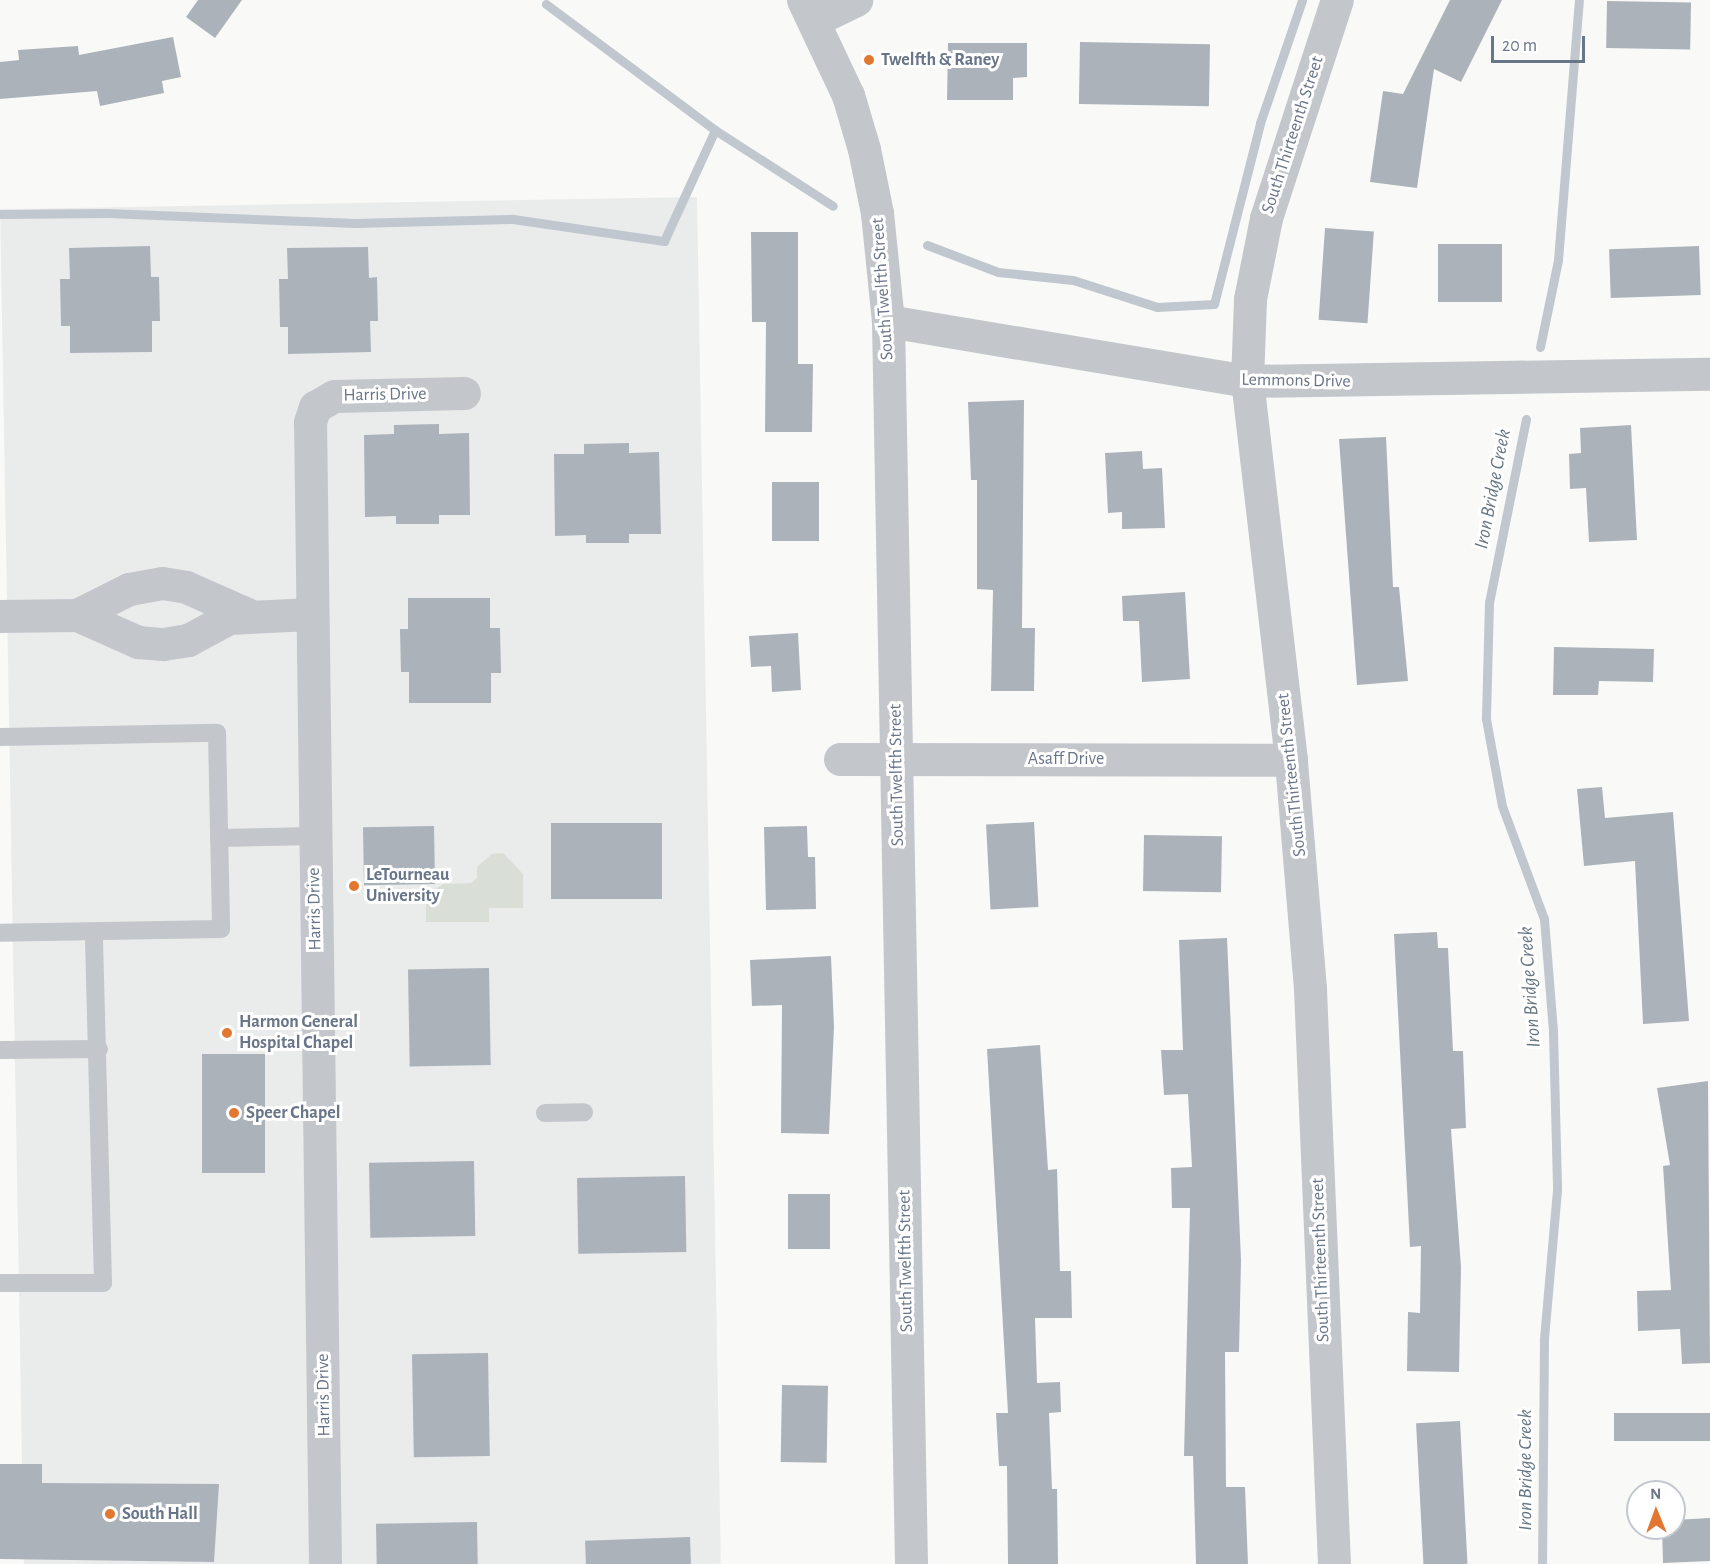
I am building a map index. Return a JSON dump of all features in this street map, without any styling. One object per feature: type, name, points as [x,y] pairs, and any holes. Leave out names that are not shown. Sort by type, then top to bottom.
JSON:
[{"type":"street","points":[[809,10],[856,0]]},
{"type":"street","name":"South Thirteenth Street","points":[[1334,1564],[1310,988],[1291,760],[1247,381],[1250,299],[1266,218],[1337,0]]},
{"type":"street","name":"South Twelfth Street","points":[[809,10],[848,94],[864,149],[877,213],[888,321],[911,1564]]},
{"type":"street","name":"Lemmons Drive","points":[[888,321],[1247,381],[1710,374]]},
{"type":"street","name":"Harris Drive","points":[[326,1564],[309,432],[315,406],[334,396],[464,393]]},
{"type":"street","points":[[77,615],[129,589],[162,583],[186,586],[247,614]]},
{"type":"street","points":[[0,616],[77,615],[138,642],[163,644],[188,640],[229,618],[247,614],[311,614]]},
{"type":"street","name":"Asaff Drive","points":[[840,759],[1291,760]]},
{"type":"lane","points":[[0,737],[217,733],[221,929],[0,933]]},
{"type":"lane","points":[[219,838],[314,836]]},
{"type":"lane","points":[[0,1283],[103,1283],[99,1049],[94,932]]},
{"type":"lane","points":[[0,1050],[99,1049]]},
{"type":"lane","points":[[545,1113],[584,1112]]},
{"type":"shaded area","name":"LeTourneau University","points":[[697,197],[721,1564],[24,1564],[0,209]]},
{"type":"shaded area","points":[[503,853],[523,874],[523,908],[489,908],[489,922],[426,922],[426,896],[443,884],[471,883],[477,878],[477,867],[492,854]]},
{"type":"building","points":[[198,0],[242,0],[215,38],[186,17]]},
{"type":"building","points":[[1450,0],[1502,0],[1461,82],[1434,69],[1417,188],[1370,182],[1383,91],[1403,94]]},
{"type":"building","points":[[1607,1],[1691,2],[1690,49],[1606,48]]},
{"type":"building","points":[[173,37],[181,77],[162,81],[164,93],[100,106],[97,91],[0,99],[0,62],[19,60],[18,50],[78,46],[79,55]]},
{"type":"building","points":[[1080,42],[1210,44],[1209,106],[1079,104]]},
{"type":"building","points":[[948,43],[1027,43],[1027,77],[1013,78],[1013,100],[947,100]]},
{"type":"building","points":[[1325,228],[1374,231],[1367,323],[1319,320]]},
{"type":"building","points":[[751,232],[798,232],[798,364],[813,364],[812,432],[765,432],[766,322],[752,322]]},
{"type":"building","points":[[1438,244],[1502,244],[1502,302],[1438,302]]},
{"type":"building","points":[[150,246],[151,277],[159,277],[160,321],[152,321],[152,352],[70,353],[70,326],[61,326],[60,279],[70,279],[69,248]]},
{"type":"building","points":[[1699,246],[1701,295],[1611,298],[1609,249]]},
{"type":"building","points":[[368,247],[369,278],[377,277],[378,321],[370,321],[371,352],[288,354],[288,327],[280,327],[279,279],[288,279],[287,248]]},
{"type":"building","points":[[1024,400],[1022,628],[1035,628],[1034,691],[991,691],[993,590],[977,589],[977,480],[971,480],[968,402]]},
{"type":"building","points":[[439,424],[439,434],[469,433],[470,515],[439,515],[439,524],[396,524],[396,516],[365,517],[364,435],[394,434],[394,425]]},
{"type":"building","points":[[1631,425],[1637,540],[1589,542],[1586,488],[1570,489],[1569,454],[1581,453],[1580,428]]},
{"type":"building","points":[[1386,437],[1393,587],[1399,587],[1408,681],[1357,685],[1339,439]]},
{"type":"building","points":[[629,443],[629,453],[659,452],[661,534],[629,534],[629,543],[586,543],[586,535],[555,536],[554,454],[584,454],[584,444]]},
{"type":"building","points":[[1142,451],[1143,469],[1162,468],[1165,528],[1122,529],[1122,512],[1108,513],[1105,453]]},
{"type":"building","points":[[772,482],[819,482],[819,541],[772,541]]},
{"type":"building","points":[[1185,592],[1190,679],[1142,682],[1139,621],[1123,621],[1122,596]]},
{"type":"building","points":[[408,598],[490,598],[490,628],[500,628],[501,673],[491,673],[491,703],[409,703],[409,672],[401,672],[400,629],[408,629]]},
{"type":"building","points":[[798,633],[801,690],[772,692],[771,666],[751,667],[749,636]]},
{"type":"building","points":[[1554,647],[1654,649],[1653,682],[1599,681],[1598,695],[1553,695]]},
{"type":"building","points":[[1602,787],[1605,818],[1673,812],[1689,1021],[1643,1024],[1635,861],[1584,866],[1577,789]]},
{"type":"building","points":[[1034,822],[1038,907],[991,909],[986,825]]},
{"type":"building","points":[[551,823],[662,823],[662,899],[551,899]]},
{"type":"building","points":[[434,826],[435,884],[364,885],[363,827]]},
{"type":"building","points":[[807,826],[808,857],[815,857],[816,909],[766,910],[764,827]]},
{"type":"building","points":[[1144,835],[1222,836],[1221,892],[1143,891]]},
{"type":"building","points":[[1437,932],[1438,948],[1448,948],[1453,1051],[1463,1051],[1466,1128],[1451,1129],[1461,1267],[1459,1372],[1407,1371],[1408,1312],[1420,1313],[1421,1246],[1410,1247],[1394,934]]},
{"type":"building","points":[[1227,938],[1241,1260],[1239,1352],[1225,1352],[1226,1487],[1245,1487],[1248,1564],[1196,1564],[1193,1456],[1184,1456],[1190,1208],[1172,1208],[1171,1168],[1192,1167],[1188,1094],[1164,1095],[1161,1050],[1183,1050],[1179,940]]},
{"type":"building","points":[[831,956],[834,1027],[829,1134],[781,1133],[782,1005],[752,1006],[750,960]]},
{"type":"building","points":[[489,968],[491,1065],[410,1066],[408,969]]},
{"type":"building","points":[[1040,1045],[1048,1170],[1057,1169],[1060,1271],[1071,1271],[1072,1318],[1035,1318],[1037,1383],[1060,1382],[1061,1412],[1049,1413],[1052,1489],[1057,1489],[1058,1564],[1008,1564],[1007,1466],[999,1466],[996,1413],[1008,1413],[987,1049]]},
{"type":"building","name":"Speer Chapel","points":[[202,1054],[265,1054],[265,1173],[202,1173]]},
{"type":"building","points":[[1708,1081],[1710,1363],[1682,1364],[1680,1329],[1638,1331],[1637,1291],[1671,1290],[1663,1166],[1670,1165],[1657,1088]]},
{"type":"building","points":[[474,1161],[475,1236],[370,1238],[369,1163]]},
{"type":"building","points":[[685,1176],[686,1252],[578,1254],[577,1178]]},
{"type":"building","points":[[788,1194],[830,1194],[830,1249],[788,1249]]},
{"type":"building","points":[[488,1353],[490,1456],[414,1457],[412,1354]]},
{"type":"building","points":[[782,1385],[828,1386],[827,1463],[781,1462]]},
{"type":"building","points":[[1614,1413],[1710,1413],[1710,1441],[1614,1441]]},
{"type":"building","points":[[1460,1421],[1467,1564],[1423,1564],[1416,1423]]},
{"type":"building","name":"South Hall","points":[[0,1464],[42,1464],[42,1483],[219,1484],[214,1562],[0,1559]]},
{"type":"building","points":[[1710,1518],[1710,1561],[1663,1563],[1662,1540],[1686,1540],[1686,1519]]},
{"type":"building","points":[[477,1522],[478,1564],[377,1564],[376,1524]]},
{"type":"building","points":[[690,1537],[691,1564],[586,1564],[585,1541]]},
{"type":"waterway","points":[[927,245],[998,272],[1073,280],[1157,307],[1214,304],[1260,123],[1302,0]]},
{"type":"waterway","name":"Iron Bridge Creek","points":[[1540,347],[1558,260],[1579,0]]},
{"type":"waterway","points":[[546,4],[715,130]]},
{"type":"waterway","points":[[0,214],[107,213],[355,223],[513,219],[664,241],[715,130],[833,206]]},
{"type":"waterway","name":"Iron Bridge Creek","points":[[1526,419],[1489,602],[1486,719],[1502,806],[1544,919],[1553,1032],[1557,1190],[1544,1340],[1542,1564]]},
{"type":"place","name":"Twelfth & Raney","points":[[869,60]]},
{"type":"place","name":"LeTourneau University","points":[[354,886]]},
{"type":"place","name":"Harmon General Hospital Chapel","points":[[227,1033]]},
{"type":"place","name":"Speer Chapel","points":[[234,1113]]},
{"type":"place","name":"South Hall","points":[[110,1514]]}]
